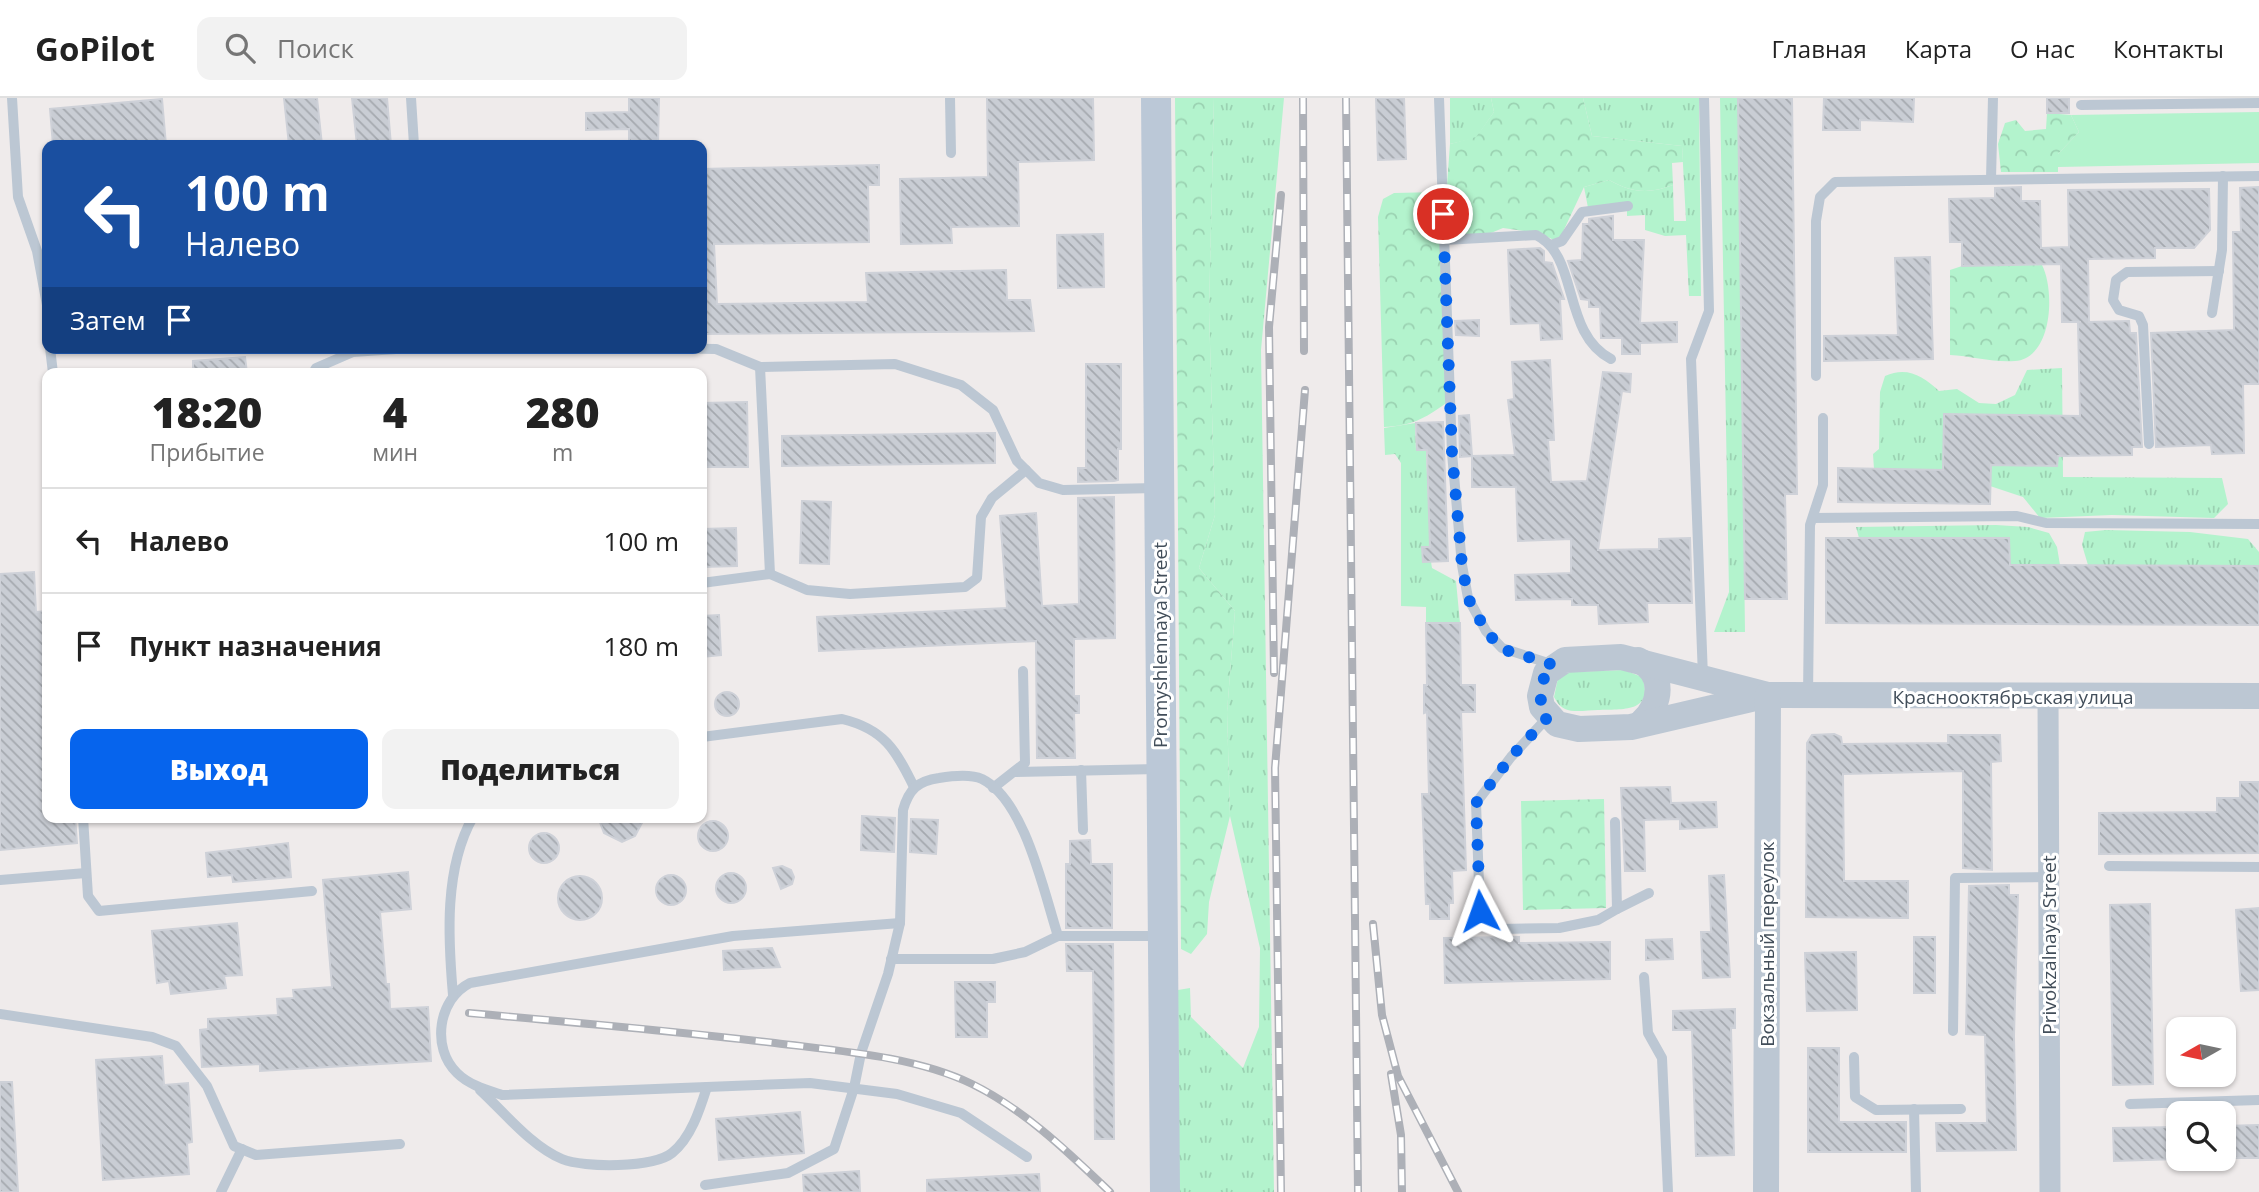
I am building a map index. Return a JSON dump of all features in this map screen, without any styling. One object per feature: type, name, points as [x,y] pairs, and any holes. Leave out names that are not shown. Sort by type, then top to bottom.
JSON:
[{"type":"main road","name":"Promyshlennaya Street","points":[[1156,98],[1165,1192]]},
{"type":"street","points":[[1622,657],[1768,695],[1642,722],[1631,727],[1579,729],[1557,724],[1548,717],[1542,707],[1541,684],[1554,665],[1576,658],[1622,657]]},
{"type":"street","points":[[1638,660],[1652,671],[1659,692],[1657,704],[1642,722]]},
{"type":"street","name":"Краснооктябрьская улица","points":[[1768,695],[2048,698],[2259,696]]},
{"type":"street","name":"Вокзальный переулок","points":[[1766,1192],[1768,695]]},
{"type":"street","name":"Privokzalnaya Street","points":[[2048,698],[2050,1192]]},
{"type":"lane","points":[[12,98],[18,197],[37,251],[42,278]]},
{"type":"lane","points":[[411,98],[414,140]]},
{"type":"lane","points":[[950,98],[950,153]]},
{"type":"lane","points":[[1439,98],[1452,453],[1462,565],[1468,598],[1486,631],[1502,649],[1554,665]]},
{"type":"lane","points":[[1703,680],[1692,359],[1709,311],[1704,98]]},
{"type":"lane","points":[[1991,179],[1993,98]]},
{"type":"lane","points":[[2081,105],[2259,103]]},
{"type":"lane","points":[[2213,313],[2223,176]]},
{"type":"lane","points":[[1816,376],[1816,221],[1820,197],[1835,182],[2259,176]]},
{"type":"lane","points":[[1551,245],[1562,240],[1582,212],[1628,206]]},
{"type":"lane","points":[[1444,240],[1536,235],[1551,245],[1584,334],[1599,353],[1611,359]]},
{"type":"lane","points":[[2149,444],[2143,325],[2139,316],[2119,310],[2113,300],[2116,280],[2127,272],[2218,271]]},
{"type":"lane","points":[[707,349],[716,349],[760,368],[895,364],[961,385],[993,410],[1017,461],[1039,484],[1063,491],[1159,488]]},
{"type":"lane","points":[[316,368],[348,354]]},
{"type":"lane","points":[[760,368],[770,573]]},
{"type":"lane","points":[[1808,696],[1812,518],[1823,485],[1823,418]]},
{"type":"lane","points":[[707,582],[770,573],[807,590],[850,593],[965,587],[977,578],[981,517],[992,498],[1026,470]]},
{"type":"lane","points":[[1812,518],[2017,516],[2046,523],[2259,524]]},
{"type":"lane","points":[[993,788],[1026,763],[1023,671]]},
{"type":"lane","points":[[1548,717],[1511,757],[1476,803],[1480,911],[1488,923],[1499,929],[1559,928],[1598,920],[1649,893]]},
{"type":"lane","points":[[707,736],[842,719],[865,725],[885,739],[901,760],[914,787]]},
{"type":"lane","points":[[1014,772],[1161,769]]},
{"type":"lane","points":[[1081,770],[1083,830]]},
{"type":"lane","points":[[705,1185],[788,1173],[834,1149],[900,923],[903,810],[908,792],[921,782],[981,778],[993,788],[1016,814],[1058,936]]},
{"type":"lane","points":[[1615,822],[1617,909]]},
{"type":"lane","points":[[83,823],[88,896],[100,911],[312,891]]},
{"type":"lane","points":[[453,995],[449,956],[454,878],[461,846],[471,823]]},
{"type":"lane","points":[[2109,866],[2259,867]]},
{"type":"lane","points":[[0,880],[86,873]]},
{"type":"lane","points":[[1953,1031],[1955,878],[2049,877]]},
{"type":"lane","points":[[707,1087],[689,1132],[672,1153],[652,1161],[619,1164],[580,1164],[561,1159],[545,1149],[478,1088],[457,1073],[446,1055],[441,1033],[443,1013],[453,995],[470,983],[733,936],[900,923]]},
{"type":"lane","points":[[891,959],[993,959],[1025,953],[1058,936],[1163,936]]},
{"type":"lane","points":[[1644,977],[1648,1033],[1662,1058],[1668,1192]]},
{"type":"lane","points":[[0,1014],[152,1037],[176,1046],[207,1086],[234,1146],[256,1155],[400,1144]]},
{"type":"lane","points":[[1854,1057],[1855,1097],[1876,1110],[1961,1109]]},
{"type":"lane","points":[[478,1088],[502,1095],[810,1083],[854,1088],[897,1094],[961,1113],[1027,1157]]},
{"type":"lane","points":[[2130,1104],[2259,1100]]},
{"type":"lane","points":[[1914,1109],[1916,1192]]},
{"type":"lane","points":[[221,1192],[242,1149]]},
{"type":"green space","points":[[1175,98],[1214,98],[1209,310],[1215,515],[1199,568],[1235,611],[1227,712],[1230,816],[1209,902],[1207,934],[1191,954],[1181,949]]},
{"type":"green space","points":[[1214,98],[1284,98],[1261,350],[1274,1192],[1179,1192],[1178,990],[1190,988],[1191,1017],[1243,1068],[1259,1027],[1260,948],[1230,816],[1227,712],[1235,611],[1199,568],[1215,515],[1209,310]]},
{"type":"green space","points":[[1450,98],[1491,98],[1494,112],[1476,138],[1450,144]]},
{"type":"green space","points":[[1491,98],[1583,98],[1592,136],[1682,146],[1683,162],[1672,163],[1673,185],[1664,188],[1633,190],[1609,180],[1584,187],[1561,236],[1554,240],[1539,233],[1503,228],[1486,235],[1464,235],[1449,229],[1447,185],[1450,144],[1476,137],[1494,112]]},
{"type":"green space","points":[[1583,98],[1699,98],[1701,296],[1689,296],[1686,235],[1665,236],[1645,230],[1645,215],[1627,216],[1627,211],[1589,213],[1584,187],[1609,180],[1625,188],[1641,191],[1673,185],[1674,221],[1686,221],[1682,146],[1592,136]]},
{"type":"green space","points":[[1720,98],[1738,98],[1745,632],[1714,632],[1729,592]]},
{"type":"green space","points":[[2259,112],[2259,163],[2058,167],[2058,154],[2079,132],[2071,115]]},
{"type":"green space","points":[[2047,113],[2071,115],[2079,132],[2058,154],[2058,172],[2001,172],[1998,144],[2005,123],[2016,120],[2025,131],[2046,129]]},
{"type":"green space","points":[[1438,192],[1446,403],[1417,421],[1384,427],[1378,217],[1383,199],[1394,193]]},
{"type":"green space","points":[[2042,265],[2049,290],[2048,321],[2044,336],[2028,357],[2015,361],[1999,361],[1950,355],[1950,270],[1962,266]]},
{"type":"green space","points":[[2062,368],[2063,477],[2222,478],[2228,504],[2214,518],[2112,515],[2040,518],[2023,497],[1990,486],[1990,470],[1874,469],[1873,454],[1879,449],[1880,392],[1885,376],[1908,372],[1921,377],[1939,391],[1957,389],[1979,403],[1996,404],[2015,395],[2027,370]]},
{"type":"green space","points":[[1415,423],[1416,451],[1426,451],[1430,546],[1422,547],[1423,562],[1431,562],[1432,568],[1456,581],[1460,623],[1426,623],[1426,607],[1401,606],[1401,463],[1395,454],[1385,455],[1384,428]]},
{"type":"green space","points":[[1856,527],[2028,527],[2049,533],[2057,547],[2060,565],[2010,565],[2009,538],[1859,538]]},
{"type":"green space","points":[[2085,532],[2190,532],[2248,539],[2259,552],[2259,566],[2088,565],[2082,545]]},
{"type":"green space","points":[[1624,670],[1642,677],[1644,697],[1634,707],[1573,711],[1561,707],[1554,697],[1558,678],[1570,672]]},
{"type":"green space","points":[[1604,799],[1606,908],[1523,910],[1521,801]]},
{"type":"building","points":[[284,98],[317,98],[321,140],[288,140]]},
{"type":"building","points":[[352,98],[387,98],[391,140],[356,140]]},
{"type":"building","points":[[629,98],[659,98],[658,140],[629,140],[629,129],[586,130],[586,113],[629,112]]},
{"type":"building","points":[[987,98],[1093,98],[1094,160],[1018,162],[1019,226],[951,227],[952,243],[901,244],[900,179],[988,177]]},
{"type":"building","points":[[1376,98],[1404,98],[1406,159],[1378,160]]},
{"type":"building","points":[[1738,98],[1792,98],[1797,494],[1785,494],[1787,599],[1745,599]]},
{"type":"building","points":[[1824,98],[1914,98],[1913,122],[1860,120],[1860,130],[1823,130]]},
{"type":"building","points":[[2047,98],[2069,98],[2069,113],[2047,113]]},
{"type":"building","points":[[162,99],[166,140],[53,140],[50,109]]},
{"type":"building","points":[[879,165],[879,185],[868,185],[869,242],[714,244],[717,304],[868,302],[866,273],[1006,270],[1007,300],[1030,300],[1034,331],[707,334],[707,169]]},
{"type":"building","points":[[2021,187],[2021,201],[2040,201],[2041,248],[2069,247],[2068,190],[2209,189],[2210,230],[2194,248],[2155,248],[2155,258],[2088,259],[2089,322],[2129,321],[2130,333],[2136,333],[2142,447],[2132,447],[2132,455],[2058,456],[2057,466],[1991,465],[1990,504],[1838,502],[1838,468],[1943,470],[1944,414],[2080,416],[2078,322],[2062,322],[2061,264],[1962,266],[1962,242],[1950,242],[1949,199],[1995,198],[1995,188]]},
{"type":"building","points":[[2259,187],[2259,384],[2243,384],[2244,453],[2212,454],[2211,445],[2156,447],[2151,333],[2234,330],[2233,232],[2241,232],[2240,188]]},
{"type":"building","points":[[1613,216],[1613,240],[1644,240],[1640,323],[1677,322],[1677,342],[1640,343],[1640,354],[1622,354],[1622,338],[1601,338],[1600,307],[1589,307],[1589,300],[1581,299],[1568,261],[1582,260],[1583,224],[1589,224],[1589,219]]},
{"type":"building","points":[[1103,234],[1104,287],[1058,288],[1057,235]]},
{"type":"building","points":[[1540,248],[1544,251],[1544,262],[1552,263],[1564,299],[1560,299],[1562,339],[1541,340],[1540,323],[1511,324],[1508,250]]},
{"type":"building","points":[[1930,257],[1933,359],[1824,361],[1824,336],[1898,335],[1895,258]]},
{"type":"building","points":[[1479,320],[1479,336],[1456,335],[1455,321]]},
{"type":"building","points":[[245,357],[246,368],[193,368],[193,361]]},
{"type":"building","points":[[1550,360],[1554,440],[1548,440],[1551,482],[1587,481],[1603,372],[1631,374],[1630,392],[1622,391],[1598,550],[1659,549],[1659,539],[1690,538],[1692,603],[1647,603],[1648,622],[1599,624],[1598,605],[1572,605],[1572,599],[1516,600],[1515,575],[1571,573],[1571,539],[1518,541],[1516,487],[1472,487],[1472,456],[1515,455],[1508,400],[1514,399],[1512,362]]},
{"type":"building","points":[[1086,364],[1121,364],[1121,449],[1118,449],[1118,480],[1078,482],[1078,468],[1086,468]]},
{"type":"building","points":[[747,402],[748,467],[707,467],[707,403]]},
{"type":"building","points":[[1469,415],[1472,456],[1460,457],[1459,416]]},
{"type":"building","points":[[1443,422],[1448,561],[1423,562],[1422,547],[1430,547],[1427,450],[1417,450],[1416,423]]},
{"type":"building","points":[[995,433],[995,463],[782,466],[782,436]]},
{"type":"building","points":[[1114,497],[1115,638],[1074,639],[1074,696],[1079,696],[1079,713],[1074,713],[1075,758],[1037,758],[1036,641],[819,651],[817,617],[1007,608],[1000,516],[1036,513],[1042,606],[1079,604],[1078,498]]},
{"type":"building","points":[[802,501],[831,502],[829,564],[800,563]]},
{"type":"building","points":[[736,528],[737,566],[707,567],[707,529]]},
{"type":"building","points":[[1826,538],[2009,538],[2010,565],[2259,566],[2259,625],[1826,623]]},
{"type":"building","points":[[34,572],[36,612],[42,611],[42,823],[75,823],[77,843],[0,850],[0,574]]},
{"type":"building","points":[[719,615],[721,655],[707,656],[707,616]]},
{"type":"building","points":[[1426,623],[1460,623],[1461,685],[1475,685],[1475,712],[1461,712],[1466,870],[1452,871],[1453,903],[1449,903],[1449,919],[1430,919],[1430,904],[1426,904],[1422,794],[1429,794],[1427,712],[1424,713],[1424,685],[1427,685]]},
{"type":"building","points":[[722,692],[732,692],[739,699],[739,709],[732,716],[722,716],[715,709],[715,699]]},
{"type":"building","points":[[1834,734],[1841,737],[1842,744],[1948,743],[1948,735],[2000,735],[2001,761],[1991,762],[1992,870],[1963,868],[1963,771],[1843,774],[1844,881],[1908,881],[1908,918],[1806,917],[1807,743],[1812,735]]},
{"type":"building","points":[[2240,782],[2259,782],[2259,853],[2099,854],[2099,813],[2217,812],[2217,798],[2240,798]]},
{"type":"building","points":[[1670,787],[1671,803],[1716,802],[1717,827],[1680,829],[1680,819],[1644,820],[1645,871],[1625,871],[1621,788]]},
{"type":"building","points":[[862,816],[895,818],[894,852],[861,850]]},
{"type":"building","points":[[911,819],[938,820],[936,854],[910,852]]},
{"type":"building","points":[[707,822],[719,822],[727,830],[727,842],[719,850],[707,850],[699,842],[699,830]]},
{"type":"building","points":[[600,823],[642,823],[635,836],[622,842],[604,833]]},
{"type":"building","points":[[544,833],[555,837],[559,848],[555,859],[544,863],[533,859],[529,848],[533,837]]},
{"type":"building","points":[[1090,840],[1091,864],[1112,864],[1112,928],[1066,928],[1066,864],[1070,864],[1070,841]]},
{"type":"building","points":[[288,843],[291,877],[233,882],[232,875],[208,877],[206,853]]},
{"type":"building","points":[[782,866],[791,870],[794,877],[792,884],[781,889],[773,868]]},
{"type":"building","points":[[408,872],[411,909],[380,912],[386,984],[389,984],[390,1009],[428,1007],[431,1061],[260,1071],[260,1064],[202,1067],[200,1030],[208,1029],[208,1019],[278,1015],[277,999],[294,998],[293,990],[332,987],[323,880]]},
{"type":"building","points":[[731,873],[742,877],[746,888],[742,899],[731,903],[720,899],[716,888],[720,877]]},
{"type":"building","points":[[671,875],[682,879],[686,890],[682,901],[671,905],[660,901],[656,890],[660,879]]},
{"type":"building","points":[[1724,875],[1730,977],[1703,978],[1701,932],[1711,932],[1709,876]]},
{"type":"building","points":[[580,876],[595,883],[602,898],[595,913],[580,920],[565,913],[558,898],[565,883]]},
{"type":"building","points":[[2009,885],[2009,895],[2018,895],[2014,1036],[2016,1150],[1937,1151],[1936,1123],[1987,1123],[1985,1035],[1966,1034],[1969,886]]},
{"type":"building","points":[[2150,904],[2153,1084],[2113,1085],[2110,905]]},
{"type":"building","points":[[2259,908],[2259,990],[2241,991],[2236,910]]},
{"type":"building","points":[[237,923],[242,975],[224,976],[226,988],[171,994],[169,981],[157,983],[152,931]]},
{"type":"building","points":[[1519,937],[1519,943],[1610,942],[1610,979],[1445,983],[1444,938]]},
{"type":"building","points":[[1914,937],[1935,937],[1935,993],[1914,993]]},
{"type":"building","points":[[1672,939],[1673,959],[1646,960],[1646,940]]},
{"type":"building","points":[[1066,944],[1113,944],[1114,1139],[1095,1139],[1093,971],[1067,971]]},
{"type":"building","points":[[772,948],[780,967],[724,970],[723,951]]},
{"type":"building","points":[[1856,952],[1857,1010],[1807,1011],[1805,953]]},
{"type":"building","points":[[955,982],[995,982],[995,1002],[987,1002],[987,1037],[956,1037]]},
{"type":"building","points":[[1735,1009],[1735,1028],[1731,1028],[1734,1155],[1696,1156],[1692,1030],[1673,1030],[1673,1011]]},
{"type":"building","points":[[1808,1048],[1839,1048],[1839,1122],[1906,1122],[1906,1152],[1808,1152]]},
{"type":"building","points":[[162,1056],[164,1085],[188,1083],[192,1142],[187,1143],[189,1174],[103,1180],[96,1060]]},
{"type":"building","points":[[0,1082],[12,1082],[18,1192],[0,1192]]},
{"type":"building","points":[[800,1112],[804,1153],[719,1160],[716,1119]]},
{"type":"building","points":[[2259,1125],[2259,1158],[2236,1158],[2236,1126]]},
{"type":"building","points":[[2166,1127],[2166,1159],[2114,1161],[2113,1128]]},
{"type":"building","points":[[859,1171],[860,1192],[804,1192],[803,1175]]},
{"type":"building","points":[[1039,1174],[1040,1192],[927,1192],[927,1180]]},
{"type":"railway","points":[[1303,98],[1304,351]]},
{"type":"railway","points":[[1346,98],[1358,1192]]},
{"type":"railway","points":[[1274,673],[1269,327],[1281,195]]},
{"type":"railway","points":[[1281,1192],[1275,768],[1305,390]]},
{"type":"railway","points":[[1373,924],[1382,1015],[1398,1076],[1458,1192]]},
{"type":"railway","points":[[469,1013],[825,1049],[926,1067],[972,1084],[1010,1106],[1045,1133],[1110,1192]]},
{"type":"railway","points":[[1391,1074],[1401,1135],[1402,1192]]},
{"type":"route","points":[[1443,214],[1452,453],[1462,565],[1468,598],[1486,631],[1502,649],[1554,665],[1541,684],[1542,707],[1548,717],[1511,757],[1476,803],[1480,911]]}]
